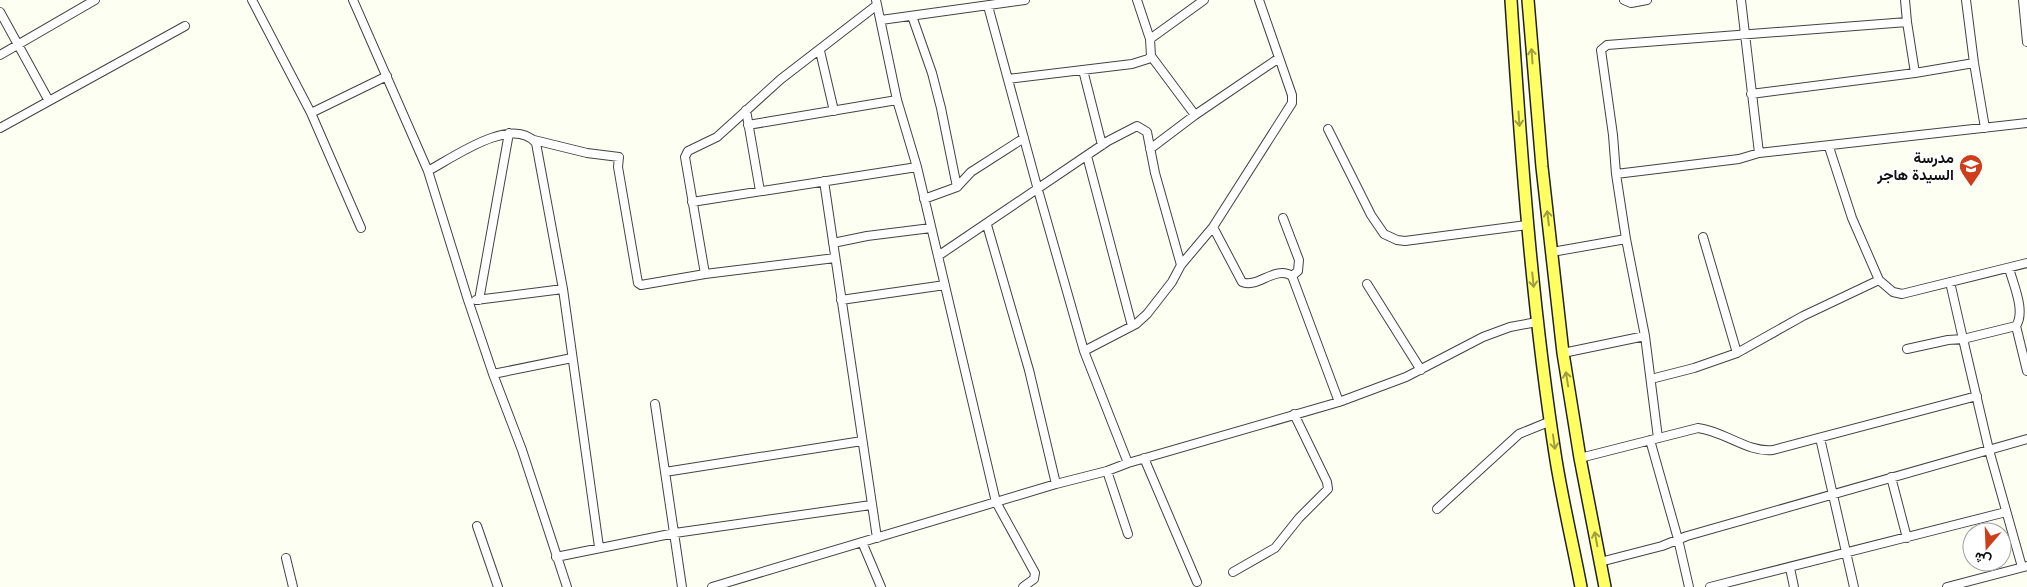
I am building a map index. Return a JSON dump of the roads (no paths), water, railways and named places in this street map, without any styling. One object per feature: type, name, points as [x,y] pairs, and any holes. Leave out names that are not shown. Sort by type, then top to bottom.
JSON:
[{"type":"main road","points":[[1512,0],[1527,225],[1537,322],[1556,461],[1581,587]]},
{"type":"main road","points":[[1528,0],[1534,80],[1563,353],[1580,458],[1605,587]]},
{"type":"street","points":[[0,55],[95,0]]},
{"type":"street","points":[[252,0],[311,113],[361,228]]},
{"type":"street","points":[[354,0],[428,171],[468,300],[493,374],[522,450],[567,587]]},
{"type":"street","points":[[881,20],[1025,0]]},
{"type":"street","points":[[1137,0],[1150,39],[1151,56],[1195,115]]},
{"type":"street","points":[[1150,39],[1204,0]]},
{"type":"street","points":[[1084,351],[1132,326],[1147,314],[1172,282],[1181,265],[1213,227],[1292,103],[1292,94],[1259,0]]},
{"type":"street","points":[[1624,0],[1631,3],[1647,0]]},
{"type":"street","points":[[1741,0],[1759,153]]},
{"type":"street","points":[[1905,0],[1914,73]]},
{"type":"street","points":[[1966,0],[1974,64],[1986,128]]},
{"type":"street","points":[[2023,0],[2027,42]]},
{"type":"street","points":[[705,274],[692,202],[686,154],[690,150],[717,137],[781,79],[820,51],[877,2],[897,100],[917,167],[996,502],[1035,573],[1034,579],[1022,587]]},
{"type":"street","points":[[992,4],[1008,79],[1084,351],[1128,463]]},
{"type":"street","points":[[0,12],[17,46],[49,101]]},
{"type":"street","points":[[912,16],[932,73],[957,187]]},
{"type":"street","points":[[1689,587],[1654,439],[1651,379],[1616,174],[1613,135],[1601,50],[1607,45],[1907,22]]},
{"type":"street","points":[[0,128],[185,26]]},
{"type":"street","points":[[820,51],[834,111]]},
{"type":"street","points":[[1008,79],[1132,64],[1148,59],[1151,56]]},
{"type":"street","points":[[1150,149],[1195,115],[1279,58]]},
{"type":"street","points":[[1751,94],[1974,64]]},
{"type":"street","points":[[1083,70],[1102,145]]},
{"type":"street","points":[[311,113],[387,76]]},
{"type":"street","points":[[748,124],[897,100]]},
{"type":"street","points":[[746,110],[760,192]]},
{"type":"street","points":[[1616,174],[1739,159],[1759,153],[1829,147],[2027,123]]},
{"type":"street","points":[[938,256],[987,225],[1102,145],[1138,126],[1147,132],[1155,173],[1181,265]]},
{"type":"street","points":[[1328,129],[1371,215],[1384,234],[1391,238],[1405,241],[1527,225]]},
{"type":"street","points":[[428,171],[494,136],[509,132],[587,153],[619,157],[618,166],[640,284],[644,285],[705,274],[835,258]]},
{"type":"street","points":[[479,300],[509,132]]},
{"type":"street","points":[[924,199],[957,187],[972,172],[1024,138]]},
{"type":"street","points":[[534,140],[539,149],[563,289],[599,547]]},
{"type":"street","points":[[1829,147],[1852,218],[1879,280],[1893,292],[1902,294],[2027,263]]},
{"type":"street","points":[[1087,156],[1132,326]]},
{"type":"street","points":[[692,202],[917,167]]},
{"type":"street","points":[[824,181],[877,538]]},
{"type":"street","points":[[1283,218],[1299,260],[1298,271],[1292,276]]},
{"type":"street","points":[[987,225],[1029,370],[1056,484]]},
{"type":"street","points":[[1213,227],[1244,284],[1276,274],[1288,273],[1292,276],[1338,402]]},
{"type":"street","points":[[833,243],[867,236],[931,228]]},
{"type":"street","points":[[1703,237],[1737,353]]},
{"type":"street","points":[[1552,252],[1626,239]]},
{"type":"street","points":[[2009,268],[2020,311],[2020,317],[2016,326],[2027,371]]},
{"type":"street","points":[[1651,379],[1694,368],[1737,353],[1803,316],[1879,280]]},
{"type":"street","points":[[1947,587],[2024,567],[1989,450],[1950,282]]},
{"type":"street","points":[[1367,284],[1421,370]]},
{"type":"street","points":[[841,300],[945,285]]},
{"type":"street","points":[[468,300],[563,289]]},
{"type":"street","points":[[712,587],[1338,402],[1421,370],[1483,337],[1510,327],[1537,322]]},
{"type":"street","points":[[1907,349],[1948,340],[1963,339],[2016,326]]},
{"type":"street","points":[[1563,353],[1645,336]]},
{"type":"street","points":[[493,374],[572,358]]},
{"type":"street","points":[[1580,458],[1698,428],[1731,437],[1756,450],[1764,451],[1977,396]]},
{"type":"street","points":[[655,404],[682,587]]},
{"type":"street","points":[[1233,572],[1275,548],[1299,518],[1328,489],[1327,482],[1294,414]]},
{"type":"street","points":[[1437,509],[1519,434],[1551,421]]},
{"type":"street","points":[[1820,438],[1854,587]]},
{"type":"street","points":[[1600,562],[1662,546],[1678,538],[1891,477],[2027,440]]},
{"type":"street","points":[[665,472],[862,441]]},
{"type":"street","points":[[1144,458],[1197,582]]},
{"type":"street","points":[[1107,471],[1128,534]]},
{"type":"street","points":[[1891,477],[1907,538]]},
{"type":"street","points":[[556,557],[675,533],[871,505]]},
{"type":"street","points":[[1710,587],[2006,512]]},
{"type":"street","points":[[477,526],[498,587]]},
{"type":"street","points":[[862,542],[881,587]]},
{"type":"street","points":[[286,558],[293,587]]},
{"type":"street","points":[[1790,568],[1794,587]]},
{"type":"place","name":"مدرسة السيدة هاجر","points":[[1971,187]]}]
